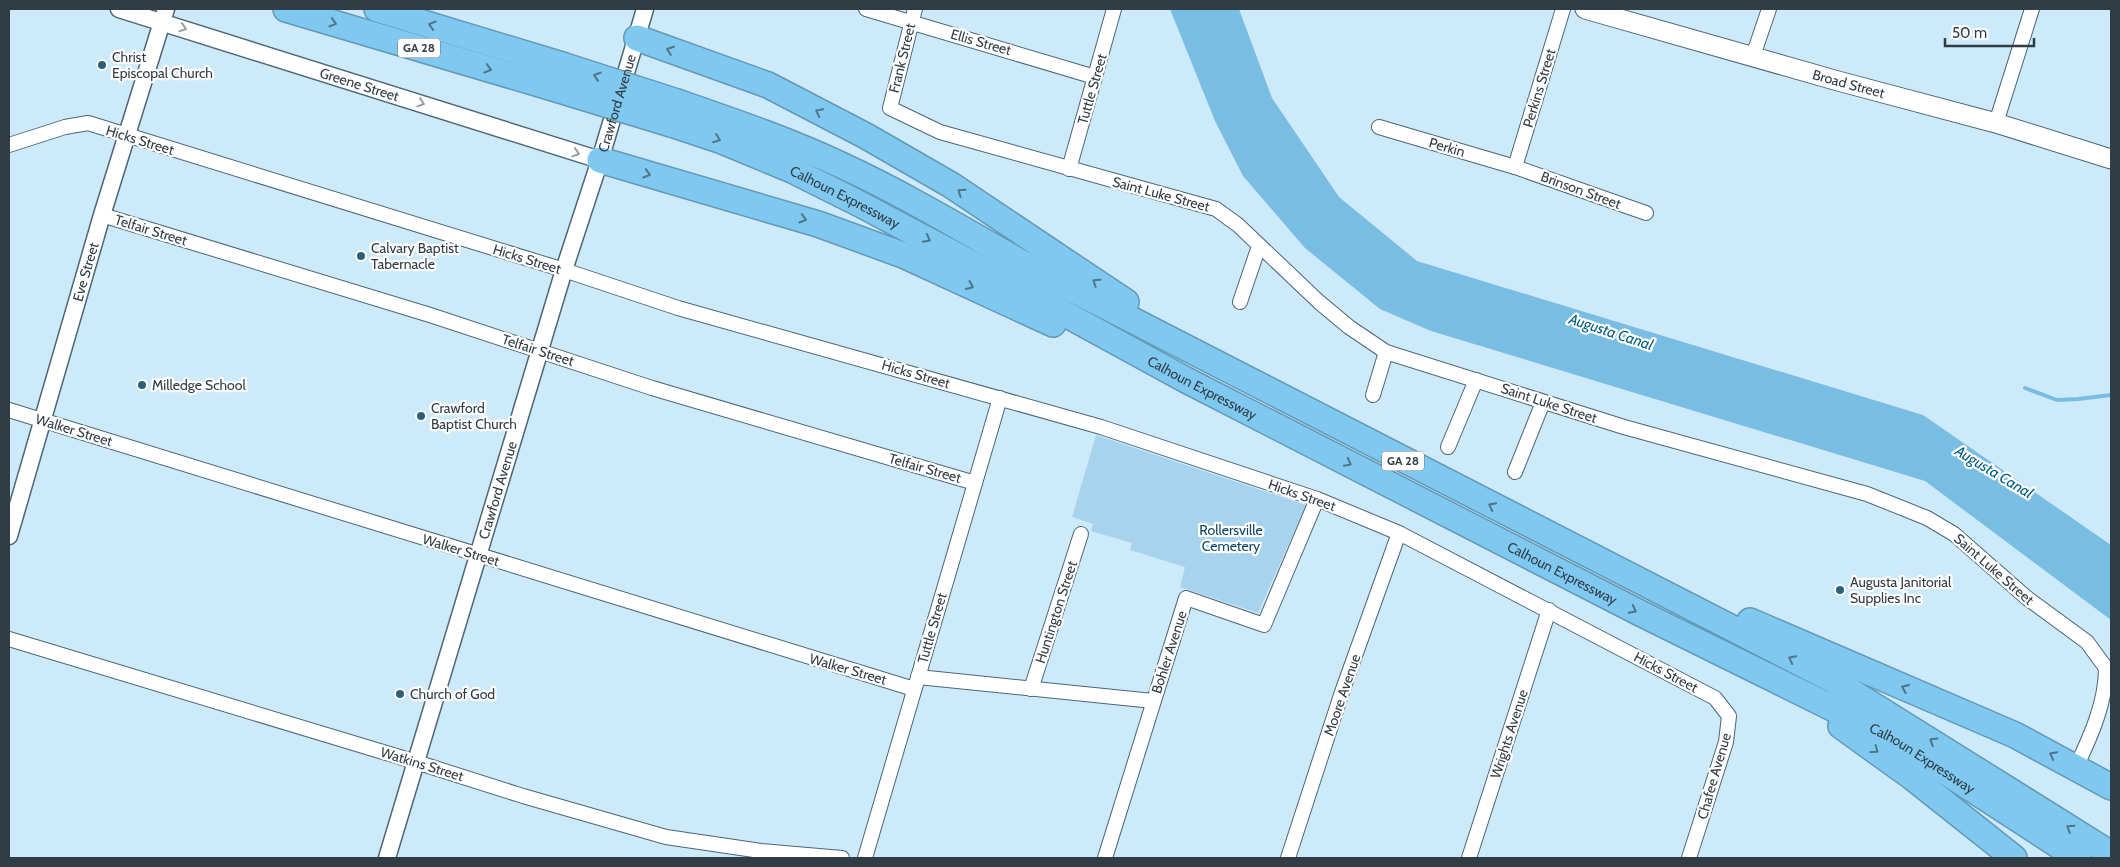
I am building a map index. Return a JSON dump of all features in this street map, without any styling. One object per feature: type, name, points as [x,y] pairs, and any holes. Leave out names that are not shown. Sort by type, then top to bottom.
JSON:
[{"type":"highway","name":"Calhoun Expressway","points":[[286,9],[553,88],[759,130],[841,165],[931,211],[1029,268],[1520,521],[1832,679],[2111,854]]},
{"type":"highway","name":"Calhoun Expressway","points":[[377,9],[562,65],[674,113],[722,141],[792,170],[1005,281],[1186,380],[1631,609],[1895,738],[2078,858]]},
{"type":"highway","points":[[637,38],[768,85],[866,136],[951,185],[1239,376]]},
{"type":"highway","points":[[600,160],[818,224],[903,255],[1319,448]]},
{"type":"highway","points":[[1520,521],[2015,735],[2111,787]]},
{"type":"highway","points":[[1762,673],[1912,777],[2014,858]]},
{"type":"main road","name":"Broad Street","points":[[1585,9],[1838,81],[1996,123],[2111,160]]},
{"type":"street","name":"Greene Street","points":[[119,9],[164,15],[600,160]]},
{"type":"street","name":"Crawford Avenue","points":[[387,858],[564,270],[600,160],[645,9]]},
{"type":"street","name":"Ellis Street","points":[[866,9],[913,15],[1095,77]]},
{"type":"street","name":"Tuttle Street","points":[[1069,169],[1114,9]]},
{"type":"street","name":"Perkins Street","points":[[1515,167],[1563,9]]},
{"type":"street","points":[[1753,56],[1769,9]]},
{"type":"street","points":[[1996,123],[2032,9]]},
{"type":"street","name":"Eve Street","points":[[9,536],[102,216],[164,15]]},
{"type":"street","name":"Frank Street","points":[[890,108],[913,15]]},
{"type":"street","name":"Saint Luke Street","points":[[890,108],[940,132],[1216,209],[1238,225],[1319,302],[1349,327],[1386,352],[1624,427],[1867,494],[1927,518],[1954,534],[2027,598],[2087,642],[2106,668],[2106,680],[2098,712],[2090,737],[2076,767]]},
{"type":"street","name":"Hicks Street","points":[[9,145],[65,127],[88,123],[564,270],[678,308],[1101,427],[1317,499],[1399,532],[1715,698]]},
{"type":"street","name":"Perkin","points":[[1379,127],[1515,167]]},
{"type":"street","name":"Brinson Street","points":[[1515,167],[1646,214]]},
{"type":"street","name":"Telfair Street","points":[[102,216],[540,350],[652,388],[975,483]]},
{"type":"street","points":[[1240,302],[1259,246]]},
{"type":"street","points":[[1373,396],[1386,352]]},
{"type":"street","points":[[1448,448],[1476,380]]},
{"type":"street","name":"Tuttle Street","points":[[865,858],[1000,398]]},
{"type":"street","points":[[1515,472],[1543,402]]},
{"type":"street","name":"Walker Street","points":[[9,410],[789,652],[916,683],[1030,689],[1153,702]]},
{"type":"street","name":"Bohler Avenue","points":[[1105,858],[1186,598],[1264,625],[1317,499]]},
{"type":"street","name":"Moore Avenue","points":[[1288,858],[1342,692],[1399,532]]},
{"type":"street","name":"Huntington Street","points":[[1030,689],[1081,534]]},
{"type":"street","name":"Wrights Avenue","points":[[1469,858],[1549,610]]},
{"type":"street","name":"Watkins Street","points":[[9,639],[666,838],[760,851],[842,858]]},
{"type":"street","name":"Chafee Avenue","points":[[1689,858],[1726,742],[1729,716],[1715,698]]},
{"type":"green space","name":"Rollersville Cemetery","points":[[1096,435],[1306,505],[1258,613],[1180,587],[1185,567],[1130,550],[1132,543],[1091,531],[1093,524],[1072,517]]},
{"type":"water","name":"Augusta Canal","points":[[1170,9],[1239,9],[1272,98],[1339,197],[1417,261],[1923,415],[2111,545],[2111,620],[1925,481],[1431,331],[1380,309],[1305,248],[1243,176],[1215,121]]},
{"type":"waterway","points":[[2025,388],[2057,400],[2111,395]]},
{"type":"place","name":"Christ Episcopal Church","points":[[102,65]]},
{"type":"place","name":"Calvary Baptist Tabernacle","points":[[361,256]]},
{"type":"place","name":"Milledge School","points":[[142,385]]},
{"type":"place","name":"Crawford Baptist Church","points":[[421,416]]},
{"type":"place","name":"Augusta Janitorial Supplies Inc","points":[[1840,590]]},
{"type":"place","name":"Church of God","points":[[400,694]]}]
